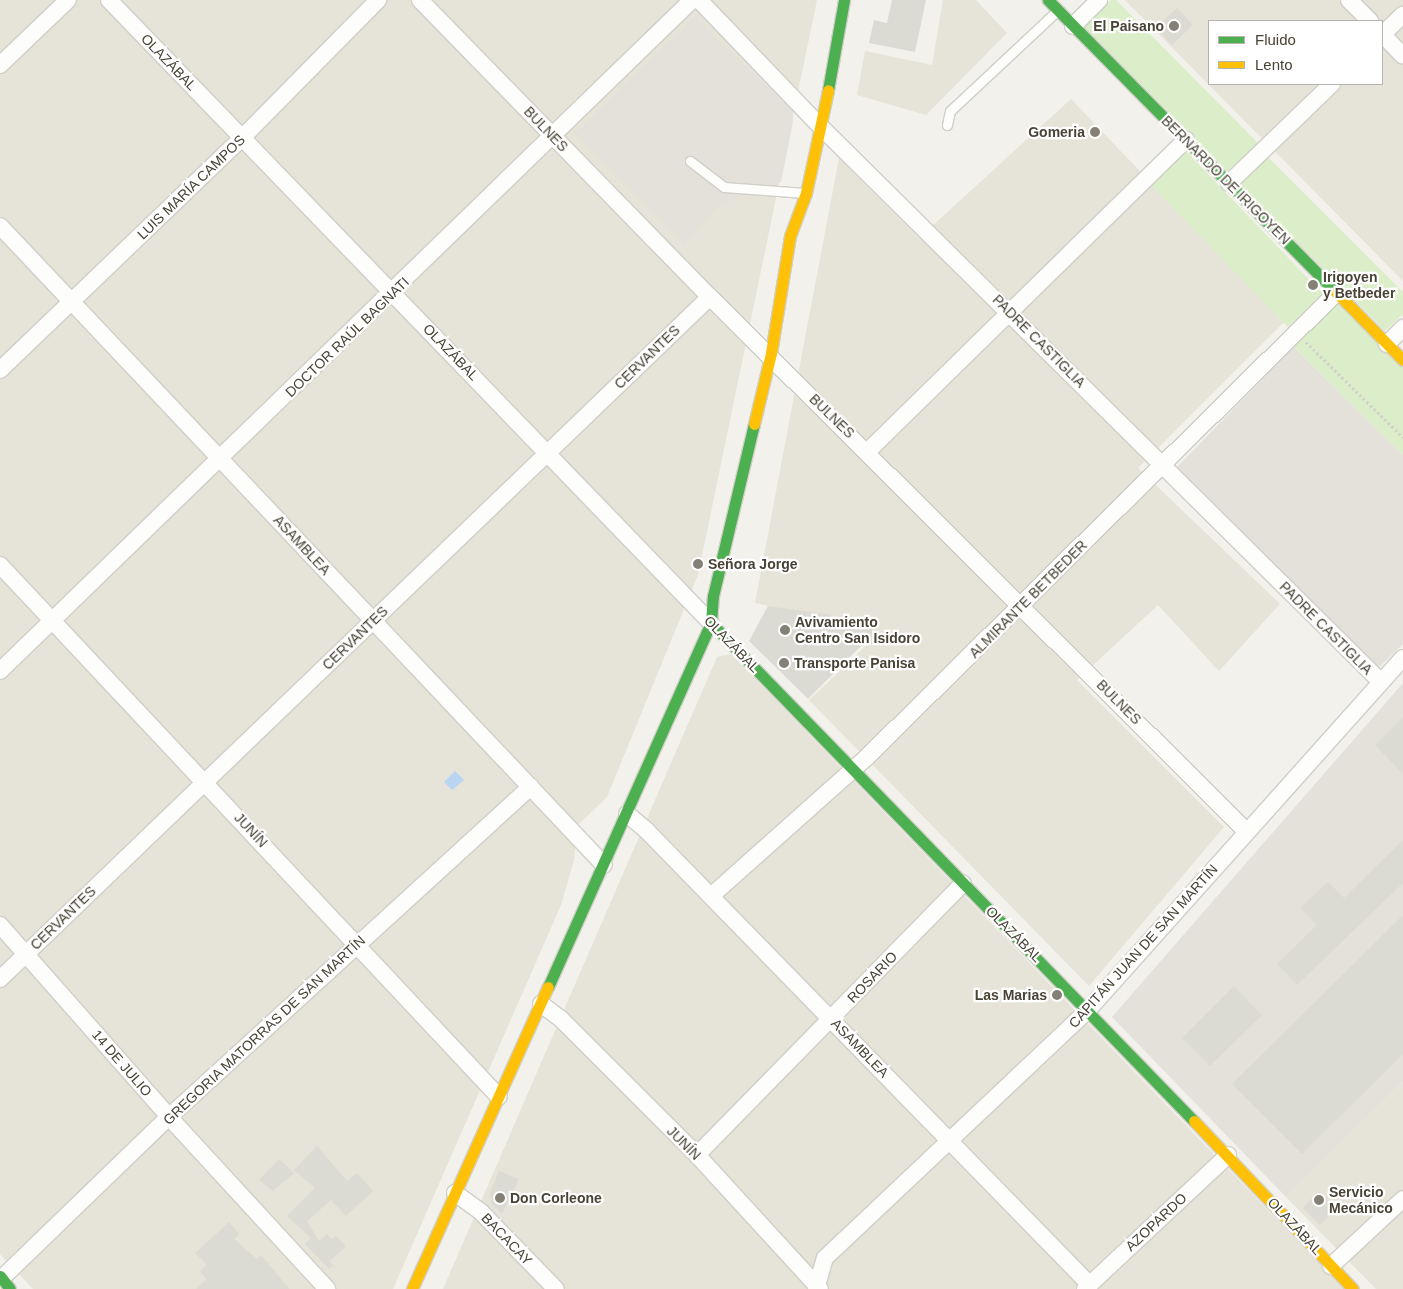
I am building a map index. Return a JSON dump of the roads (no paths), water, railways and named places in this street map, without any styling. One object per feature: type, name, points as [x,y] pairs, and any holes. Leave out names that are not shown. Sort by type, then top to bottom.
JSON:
[{"type":"main road","points":[[412,1289],[627,814],[711,623],[713,596],[770,354],[790,236],[806,193],[821,127],[844,0]]},
{"type":"main road","name":"BERNARDO DE IRIGOYEN","points":[[1048,0],[1403,360]]},
{"type":"main road","points":[[805,231],[806,193]]},
{"type":"main road","points":[[779,388],[787,350]]},
{"type":"main road","points":[[711,623],[726,608]]},
{"type":"main road","name":"OLAZÁBAL","points":[[711,623],[963,884],[1089,1009],[1353,1289]]},
{"type":"street","points":[[0,65],[68,0]]},
{"type":"street","name":"OLAZÁBAL","points":[[110,0],[242,138],[394,292],[711,623]]},
{"type":"street","name":"LUIS MARÍA CAMPOS","points":[[0,370],[242,138],[378,0]]},
{"type":"street","name":"BULNES","points":[[420,0],[710,296],[1023,605],[1246,831]]},
{"type":"street","name":"DOCTOR RAÚL BAGNATI","points":[[0,671],[220,457],[394,292],[692,0]]},
{"type":"street","name":"PADRE CASTIGLIA","points":[[699,0],[821,127],[1010,312],[1162,466],[1380,681]]},
{"type":"street","points":[[1349,0],[1369,20]]},
{"type":"street","points":[[1074,26],[1090,3]]},
{"type":"street","points":[[1383,34],[1403,15]]},
{"type":"street","points":[[1383,36],[1403,56]]},
{"type":"street","points":[[1229,184],[1331,85]]},
{"type":"street","points":[[868,451],[1186,140]]},
{"type":"street","name":"ASAMBLEA","points":[[0,226],[604,865]]},
{"type":"street","name":"ALMIRANTE BETBEDER","points":[[711,896],[853,770],[1023,605],[1336,293]]},
{"type":"street","name":"CERVANTES","points":[[0,979],[710,296]]},
{"type":"street","points":[[1387,344],[1403,328]]},
{"type":"street","name":"JUNÍN","points":[[0,565],[206,781],[499,1097]]},
{"type":"street","name":"CAPITÁN JUAN DE SAN MARTÍN","points":[[818,1288],[825,1258],[1089,1009],[1380,681],[1403,658]]},
{"type":"street","name":"GREGORIA MATORRAS DE SAN MARTÍN","points":[[4,1281],[169,1117],[530,787]]},
{"type":"street","name":"ASAMBLEA","points":[[627,814],[832,1018],[1088,1287]]},
{"type":"street","name":"ROSARIO","points":[[697,1155],[963,884]]},
{"type":"street","name":"14 DE JULIO","points":[[0,925],[169,1117],[327,1289]]},
{"type":"street","name":"JUNÍN","points":[[541,1004],[561,1019],[697,1155],[818,1288]]},
{"type":"street","name":"AZOPARDO","points":[[1088,1287],[1228,1155]]},
{"type":"street","name":"BACACAY","points":[[455,1194],[480,1212],[556,1289]]},
{"type":"street","points":[[1331,1266],[1403,1199]]},
{"type":"lane","points":[[947,125],[950,111],[1058,10]]},
{"type":"lane","points":[[690,161],[724,187],[806,193]]},
{"type":"water","points":[[455,771],[464,780],[452,790],[444,782]]},
{"type":"place","name":"El Paisano","points":[[1174,26]]},
{"type":"place","name":"Gomeria","points":[[1095,132]]},
{"type":"place","name":"Irigoyen y Betbeder","points":[[1313,285]]},
{"type":"place","name":"Señora Jorge","points":[[698,564]]},
{"type":"place","name":"Avivamiento Centro San Isidoro","points":[[785,630]]},
{"type":"place","name":"Transporte Panisa","points":[[784,663]]},
{"type":"place","name":"Las Marias","points":[[1057,995]]},
{"type":"place","name":"Don Corleone","points":[[500,1198]]},
{"type":"place","name":"Servicio Mecánico","points":[[1319,1200]]}]
